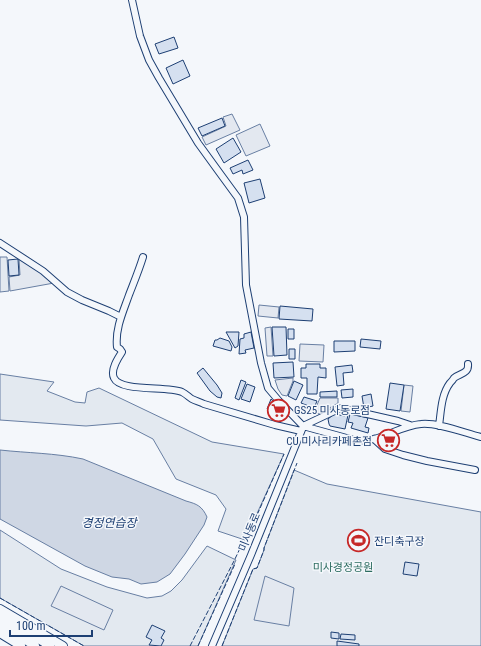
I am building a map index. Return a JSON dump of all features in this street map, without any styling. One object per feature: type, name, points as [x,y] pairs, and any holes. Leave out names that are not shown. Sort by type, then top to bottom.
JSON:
[{"type":"main road","points":[[0,609],[63,646]]},
{"type":"main road","points":[[0,615],[50,646]]},
{"type":"main road","points":[[0,624],[35,646]]},
{"type":"main road","points":[[0,633],[21,646]]},
{"type":"street","points":[[132,0],[140,36],[149,60],[198,144],[238,198],[244,217],[246,285],[268,388],[302,429]]},
{"type":"street","points":[[0,243],[43,271],[68,292],[82,300],[121,317]]},
{"type":"street","points":[[143,257],[121,317],[117,347],[122,352],[113,374],[114,378],[118,382],[124,385],[168,389],[182,392],[204,404],[275,425],[354,440],[362,441],[374,439],[423,423],[481,437]]},
{"type":"street","points":[[439,426],[444,393],[454,378],[467,371],[469,367],[468,364]]},
{"type":"street","points":[[302,429],[341,408],[398,421],[410,426]]},
{"type":"street","name":"미사동로","points":[[212,646],[302,429]]},
{"type":"street","points":[[374,439],[385,448],[403,455],[475,470]]},
{"type":"green space","points":[[0,257],[7,257],[9,291],[0,292]]},
{"type":"green space","points":[[0,374],[54,382],[47,391],[75,402],[85,403],[87,392],[99,388],[212,442],[284,454],[245,540],[218,531],[226,509],[216,495],[176,479],[153,439],[122,423],[86,426],[0,420]]},
{"type":"green space","name":"미사경정공원","points":[[294,470],[327,484],[481,512],[481,646],[222,646],[253,569],[257,568]]},
{"type":"green space","points":[[0,530],[61,569],[107,587],[147,598],[162,596],[171,591],[182,580],[207,546],[236,560],[198,646],[84,646],[0,598]]},
{"type":"shaded area","points":[[232,114],[240,130],[206,145],[202,137],[226,126],[223,117]]},
{"type":"shaded area","points":[[260,124],[270,146],[246,156],[236,135]]},
{"type":"shaded area","points":[[19,259],[42,273],[54,283],[10,291],[9,277],[20,275]]},
{"type":"shaded area","points":[[259,305],[279,307],[278,318],[258,316]]},
{"type":"shaded area","points":[[271,327],[273,356],[267,356],[265,328]]},
{"type":"shaded area","points":[[300,344],[324,345],[323,362],[299,361]]},
{"type":"shaded area","points":[[293,378],[287,396],[282,395],[275,380]]},
{"type":"shaded area","points":[[404,385],[413,386],[410,412],[401,411]]},
{"type":"shaded area","points":[[320,398],[338,398],[338,403],[319,414],[314,412]]},
{"type":"shaded area","points":[[265,576],[294,588],[289,626],[254,620]]},
{"type":"shaded area","points":[[61,586],[113,610],[104,630],[51,606]]},
{"type":"water","name":"경정연습장","points":[[0,450],[52,454],[83,459],[196,504],[203,510],[207,517],[204,525],[170,574],[157,582],[141,584],[129,579],[112,577],[85,566],[0,519]]},
{"type":"building","points":[[174,37],[178,48],[159,54],[155,44]]},
{"type":"building","points":[[183,60],[190,76],[173,84],[166,68]]},
{"type":"building","points":[[222,118],[225,126],[202,136],[198,128]]},
{"type":"building","points":[[233,138],[241,152],[224,163],[216,149]]},
{"type":"building","points":[[248,160],[253,170],[243,174],[242,170],[233,174],[230,168]]},
{"type":"building","points":[[260,179],[265,198],[249,203],[244,183]]},
{"type":"building","points":[[18,259],[19,275],[9,276],[8,260]]},
{"type":"building","points":[[280,306],[313,309],[312,321],[279,319]]},
{"type":"building","points":[[272,327],[286,327],[287,355],[274,356]]},
{"type":"building","points":[[288,329],[294,329],[294,339],[288,339]]},
{"type":"building","points":[[226,332],[239,332],[238,346],[235,348]]},
{"type":"building","points":[[251,332],[254,348],[245,350],[246,353],[239,354],[240,339],[244,338],[244,334]]},
{"type":"building","points":[[220,338],[229,341],[232,347],[231,351],[213,346],[215,340]]},
{"type":"building","points":[[361,339],[381,341],[380,349],[360,347]]},
{"type":"building","points":[[334,341],[355,341],[355,351],[334,352]]},
{"type":"building","points":[[289,349],[295,349],[295,359],[289,359]]},
{"type":"building","points":[[293,362],[294,377],[274,378],[273,363]]},
{"type":"building","points":[[306,364],[320,364],[320,368],[326,368],[326,378],[318,377],[317,394],[307,394],[307,378],[301,378],[301,368],[306,368]]},
{"type":"building","points":[[352,365],[353,372],[343,373],[344,385],[337,386],[335,367]]},
{"type":"building","points":[[203,368],[222,393],[221,398],[217,397],[210,391],[197,373]]},
{"type":"building","points":[[241,380],[246,382],[239,400],[235,398]]},
{"type":"building","points":[[294,381],[303,385],[296,400],[288,396]]},
{"type":"building","points":[[390,383],[404,385],[400,411],[386,409]]},
{"type":"building","points":[[247,384],[255,387],[250,402],[241,399]]},
{"type":"building","points":[[353,389],[353,397],[342,398],[341,390]]},
{"type":"building","points":[[337,391],[337,397],[320,397],[320,392]]},
{"type":"building","points":[[371,394],[373,406],[364,408],[362,396]]},
{"type":"building","points":[[304,397],[317,401],[314,408],[301,403]]},
{"type":"building","points":[[271,399],[283,412],[281,415],[267,409]]},
{"type":"building","points":[[334,414],[345,416],[345,414],[348,415],[345,429],[330,426],[328,419]]},
{"type":"building","points":[[350,414],[368,418],[365,427],[369,428],[368,433],[351,428],[353,423],[348,422]]},
{"type":"building","points":[[396,436],[399,437],[390,445],[385,444],[384,440]]},
{"type":"building","points":[[405,562],[419,564],[417,576],[403,574]]},
{"type":"building","points":[[152,625],[165,631],[161,638],[164,640],[161,646],[149,645],[152,640],[146,637]]},
{"type":"building","points":[[331,632],[339,633],[339,639],[331,638]]},
{"type":"building","points":[[341,634],[355,635],[355,640],[340,639]]},
{"type":"building","points":[[337,641],[359,644],[359,646],[337,646]]},
{"type":"fence","points":[[246,540],[284,454]]},
{"type":"fence","points":[[222,646],[253,569],[257,568],[297,463]]},
{"type":"fence","points":[[190,646],[245,538]]},
{"type":"fence","points":[[198,646],[235,564]]},
{"type":"fence","points":[[0,598],[84,646]]},
{"type":"place","name":"GS25 미사동로점","points":[[278,410]]},
{"type":"place","name":"CU 미사리카페촌점","points":[[388,441]]},
{"type":"place","name":"잔디축구장","points":[[358,541]]}]
